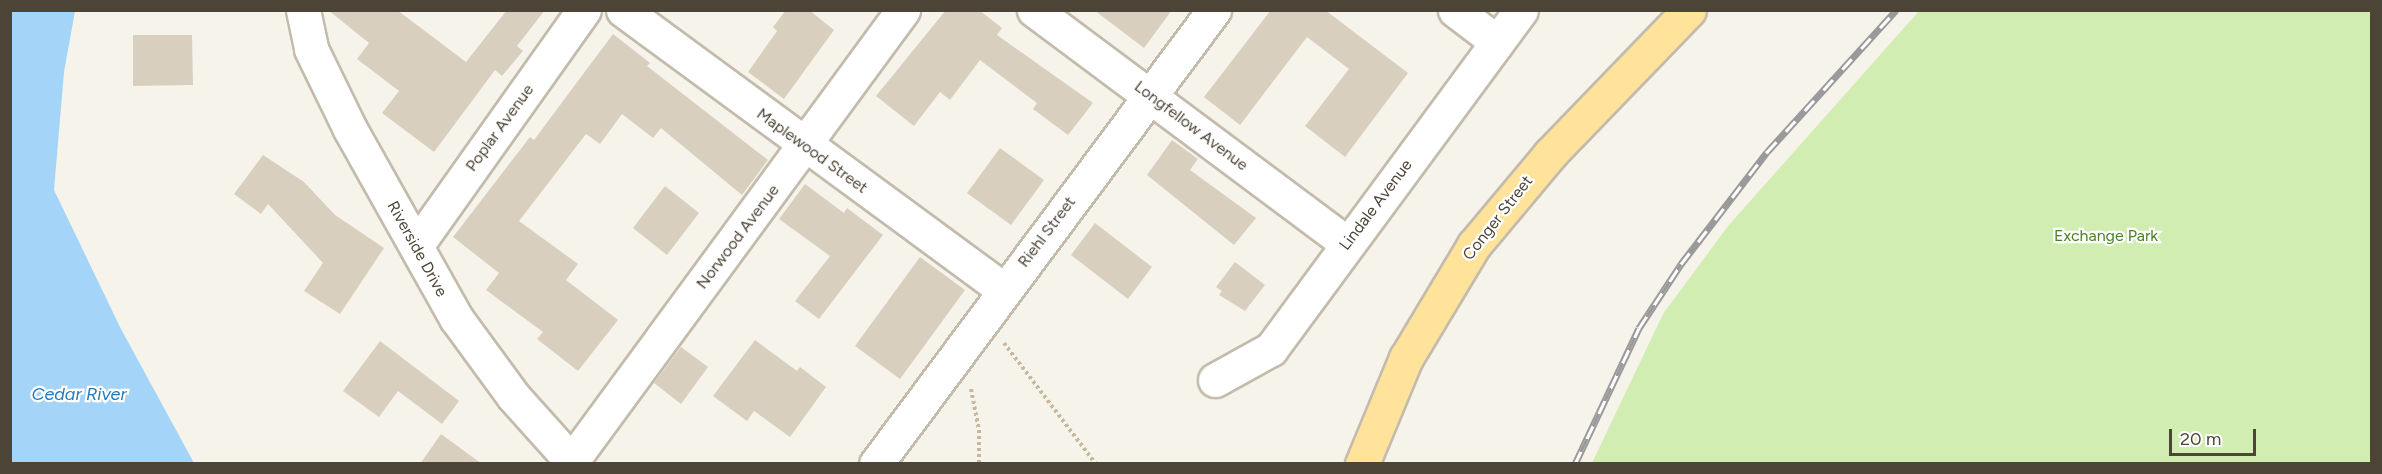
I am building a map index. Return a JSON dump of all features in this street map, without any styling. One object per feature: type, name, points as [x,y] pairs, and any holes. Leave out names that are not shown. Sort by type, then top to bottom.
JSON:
[{"type":"main road","name":"Conger Street","points":[[1362,464],[1406,358],[1474,245],[1550,154],[1689,10]]},
{"type":"street","name":"Riverside Drive","points":[[303,10],[311,49],[350,129],[456,318],[513,396],[572,463]]},
{"type":"street","name":"Poplar Avenue","points":[[416,246],[584,10]]},
{"type":"street","name":"Maplewood Street","points":[[623,10],[805,147],[1003,289]]},
{"type":"street","name":"Norwood Avenue","points":[[572,463],[903,10]]},
{"type":"street","name":"Longfellow Avenue","points":[[1034,10],[1347,243]]},
{"type":"street","name":"Riehl Street","points":[[880,460],[1003,289],[1214,10]]},
{"type":"street","points":[[1455,10],[1497,42]]},
{"type":"street","name":"Lindale Avenue","points":[[1215,380],[1271,349],[1521,10]]},
{"type":"path","points":[[982,318],[1096,464]]},
{"type":"path","points":[[962,347],[979,429],[979,464]]},
{"type":"green space","name":"Exchange Park","points":[[1919,11],[2371,11],[2371,463],[1592,463],[1663,314],[1728,226]]},
{"type":"water","name":"Cedar River","points":[[10,11],[75,11],[64,72],[54,190],[121,329],[194,463],[11,463]]},
{"type":"building","points":[[328,10],[397,10],[466,62],[507,10],[545,10],[517,46],[523,51],[502,76],[495,70],[434,152],[382,113],[399,91],[357,59],[369,43]]},
{"type":"building","points":[[786,10],[809,10],[834,30],[784,99],[748,72],[777,31],[773,27]]},
{"type":"building","points":[[946,10],[979,10],[1002,28],[997,35],[1093,103],[1068,135],[1033,109],[1037,103],[980,60],[950,100],[940,92],[914,126],[876,96]]},
{"type":"building","points":[[1094,10],[1172,10],[1144,48]]},
{"type":"building","points":[[1271,10],[1325,10],[1408,73],[1345,157],[1305,126],[1349,69],[1307,37],[1240,125],[1204,97]]},
{"type":"building","points":[[613,34],[650,63],[647,66],[768,160],[742,195],[661,128],[653,138],[622,114],[600,144],[586,134],[519,221],[578,264],[566,280],[618,320],[578,371],[537,339],[543,332],[486,290],[499,273],[453,237],[530,137],[534,140]]},
{"type":"building","points":[[133,35],[192,35],[193,85],[133,86]]},
{"type":"building","points":[[1172,140],[1198,159],[1190,170],[1256,218],[1234,245],[1147,175]]},
{"type":"building","points":[[1000,148],[1044,180],[1011,225],[967,193]]},
{"type":"building","points":[[263,155],[304,182],[335,215],[384,248],[340,314],[304,291],[323,263],[268,204],[261,214],[234,194]]},
{"type":"building","points":[[805,184],[844,213],[847,208],[883,235],[819,319],[795,301],[830,256],[779,219]]},
{"type":"building","points":[[665,186],[699,213],[667,255],[633,228]]},
{"type":"building","points":[[1095,223],[1152,267],[1128,299],[1071,255]]},
{"type":"building","points":[[920,257],[965,290],[900,379],[855,346]]},
{"type":"building","points":[[1235,262],[1265,285],[1245,311],[1219,295],[1222,291],[1216,287]]},
{"type":"building","points":[[755,340],[797,371],[800,367],[826,387],[790,437],[754,411],[747,421],[713,396]]},
{"type":"building","points":[[380,341],[459,401],[442,424],[398,391],[379,417],[343,391]]},
{"type":"building","points":[[681,347],[708,367],[681,404],[654,383]]},
{"type":"building","points":[[441,434],[482,464],[420,464]]},
{"type":"railway","points":[[1575,464],[1639,328],[1681,264],[1767,152],[1896,10]]}]
